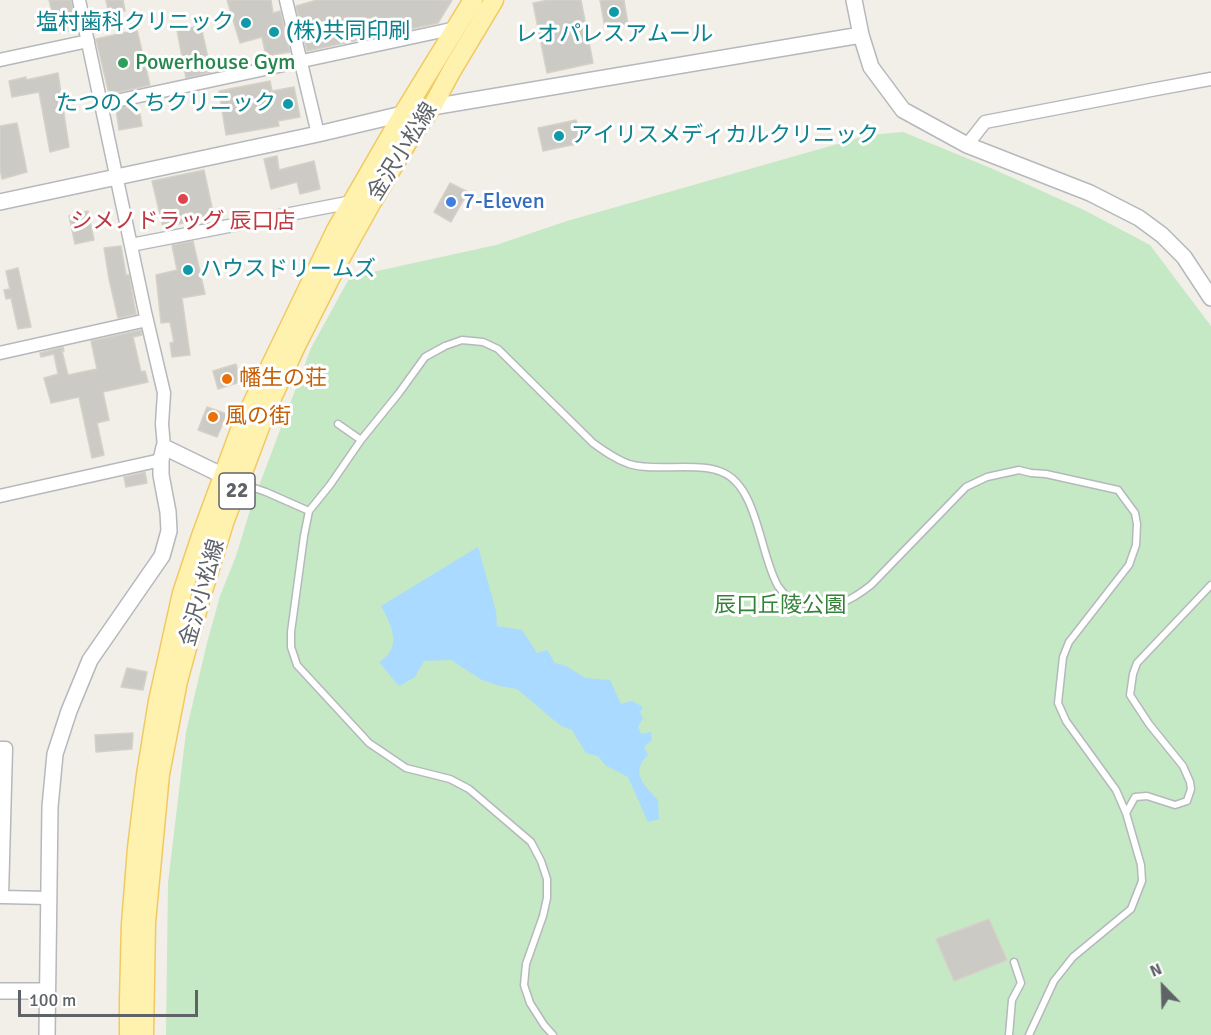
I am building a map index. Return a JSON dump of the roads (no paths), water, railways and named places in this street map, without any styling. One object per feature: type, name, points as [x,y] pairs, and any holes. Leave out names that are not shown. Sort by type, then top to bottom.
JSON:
[{"type":"main road","name":"金沢小松線","points":[[129,1035],[131,935],[137,848],[158,701],[182,593],[222,475],[241,427],[336,230],[403,114],[473,0]]},
{"type":"main road","name":"金沢小松線","points":[[144,1035],[146,922],[160,774],[178,681],[225,520],[266,411],[339,261],[494,0]]},
{"type":"street","points":[[47,1035],[50,807],[55,754],[69,711],[90,660],[162,556],[169,531],[161,475],[164,393],[79,0]]},
{"type":"street","points":[[286,0],[318,134]]},
{"type":"street","points":[[854,0],[861,35],[871,67],[903,110],[967,146],[1090,194],[1139,218],[1162,235],[1184,256],[1211,298]]},
{"type":"street","points":[[102,104],[456,28]]},
{"type":"street","points":[[0,202],[318,134],[432,107],[861,35]]},
{"type":"street","points":[[0,60],[88,41]]},
{"type":"street","points":[[967,146],[985,122],[1211,79]]},
{"type":"street","points":[[131,245],[352,202]]},
{"type":"street","points":[[0,353],[147,320]]},
{"type":"street","points":[[0,496],[162,454],[240,483]]},
{"type":"street","points":[[0,748],[6,748],[1,897],[48,898]]},
{"type":"street","points":[[0,991],[47,991]]},
{"type":"lane","points":[[553,1035],[530,1003],[524,985],[526,964],[547,898],[547,879],[531,842],[469,789],[450,779],[406,768],[369,744],[297,665],[291,647],[291,632],[309,511],[425,357],[462,340],[483,342],[498,349],[593,443],[609,455],[630,464],[652,467],[706,467],[723,472],[736,480],[749,501],[772,576],[790,600],[833,606],[854,598],[871,585],[966,487],[987,477],[1019,470],[1118,490],[1135,513],[1136,545],[1129,565],[1069,642],[1063,657],[1058,703],[1066,721],[1116,790],[1126,813],[1141,865],[1142,880],[1131,909],[1073,957],[1054,981],[1029,1035]]},
{"type":"lane","points":[[338,424],[361,440]]},
{"type":"lane","points":[[240,483],[309,511]]},
{"type":"lane","points":[[1126,813],[1135,797],[1147,796],[1175,805],[1187,801],[1191,789],[1183,766],[1149,724],[1130,695],[1137,663],[1211,585]]},
{"type":"lane","points":[[1009,1035],[1012,1000],[1021,983],[1014,962]]},
{"type":"water","points":[[478,547],[496,611],[497,626],[522,630],[537,653],[547,650],[555,663],[566,666],[585,678],[610,680],[621,704],[632,701],[643,707],[640,712],[643,718],[638,727],[641,734],[651,732],[652,740],[644,747],[648,755],[642,762],[639,773],[644,784],[658,800],[659,819],[648,822],[628,777],[605,765],[598,756],[586,753],[572,730],[561,726],[517,689],[482,680],[451,660],[424,661],[415,677],[399,686],[379,662],[391,650],[393,643],[392,629],[381,606]]},
{"type":"place","name":"レオパレスアムール","points":[[614,12]]},
{"type":"place","name":"塩村歯科クリニック","points":[[246,23]]},
{"type":"place","name":"(株)共同印刷","points":[[274,32]]},
{"type":"place","name":"Powerhouse Gym","points":[[123,63]]},
{"type":"place","name":"たつのくちクリニック","points":[[288,104]]},
{"type":"place","name":"アイリスメディカルクリニック","points":[[559,136]]},
{"type":"place","name":"シメノドラッグ 辰口店","points":[[183,199]]},
{"type":"place","name":"7-Eleven","points":[[451,202]]},
{"type":"place","name":"ハウスドリームズ","points":[[188,270]]},
{"type":"place","name":"幡生の荘","points":[[227,379]]},
{"type":"place","name":"風の街","points":[[213,417]]},
{"type":"park label","name":"辰口丘陵公園","points":[[780,606]]}]
